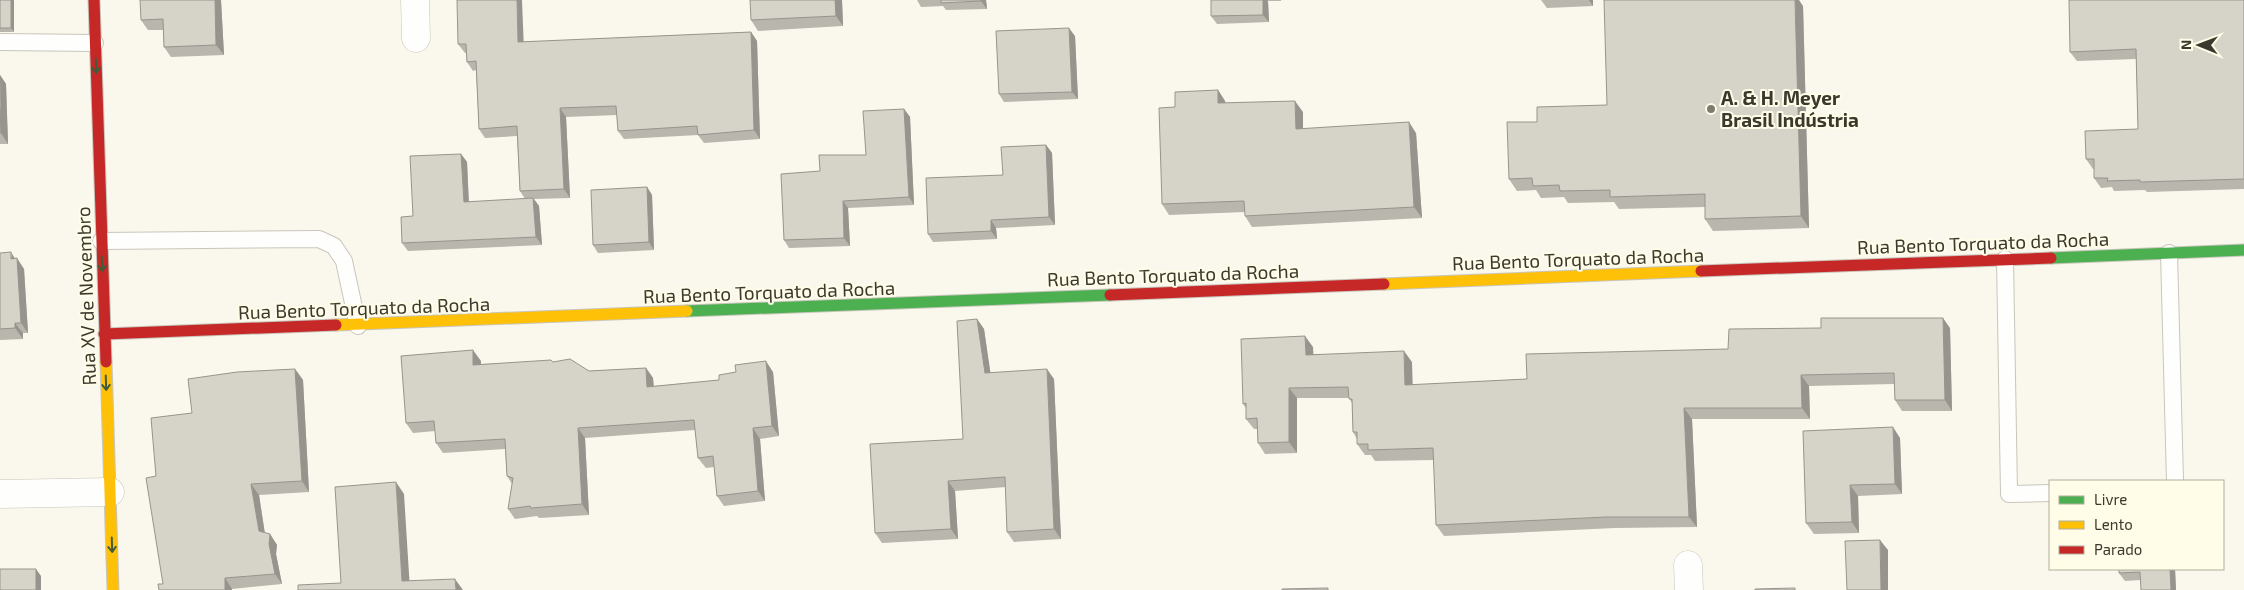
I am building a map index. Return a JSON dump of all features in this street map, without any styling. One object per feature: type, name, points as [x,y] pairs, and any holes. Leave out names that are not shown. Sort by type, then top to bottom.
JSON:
[{"type":"street","name":"Rua XV de Novembro","points":[[94,0],[113,590]]},
{"type":"street","points":[[414,0],[416,38]]},
{"type":"street","name":"Rua Bento Torquato da Rocha","points":[[104,334],[358,326],[2244,250]]},
{"type":"street","points":[[0,494],[110,492]]},
{"type":"lane","points":[[0,42],[95,42]]},
{"type":"lane","points":[[101,241],[319,239],[334,246],[344,261],[358,326]]},
{"type":"lane","points":[[2169,254],[2175,480]]},
{"type":"lane","points":[[2005,260],[2010,494],[2049,493]]},
{"type":"building","points":[[0,0],[11,0],[11,28],[0,28]]},
{"type":"building","points":[[140,0],[215,0],[216,45],[164,47],[163,19],[141,20]]},
{"type":"building","points":[[457,0],[517,0],[518,42],[751,32],[754,130],[698,135],[697,126],[618,131],[616,106],[560,108],[564,189],[520,191],[517,126],[479,129],[476,61],[467,62],[466,44],[458,44]]},
{"type":"building","points":[[750,0],[835,0],[836,16],[751,20]]},
{"type":"building","points":[[941,0],[981,0],[981,1],[941,3]]},
{"type":"building","points":[[1211,0],[1263,0],[1263,15],[1211,16]]},
{"type":"building","name":"A. & H. Meyer Brasil Indústria","points":[[1604,0],[1795,0],[1801,216],[1705,219],[1705,194],[1610,197],[1610,190],[1560,191],[1559,185],[1533,186],[1532,178],[1509,179],[1507,122],[1537,122],[1537,107],[1607,105]]},
{"type":"building","points":[[2069,0],[2244,0],[2244,179],[2140,182],[2140,180],[2107,181],[2108,178],[2094,178],[2094,159],[2086,159],[2085,131],[2138,129],[2136,49],[2070,52]]},
{"type":"building","points":[[1069,28],[1072,92],[999,94],[996,31]]},
{"type":"building","points":[[1218,90],[1218,103],[1295,101],[1296,129],[1409,122],[1414,207],[1245,216],[1244,201],[1162,204],[1159,108],[1175,107],[1175,92]]},
{"type":"building","points":[[904,109],[909,197],[843,201],[844,238],[784,240],[781,174],[820,171],[819,155],[866,155],[863,111]]},
{"type":"building","points":[[1046,145],[1049,217],[991,220],[991,231],[928,234],[926,178],[1003,175],[1001,147]]},
{"type":"building","points":[[461,154],[464,202],[533,198],[536,237],[402,243],[401,217],[413,216],[410,156]]},
{"type":"building","points":[[647,187],[649,242],[593,245],[591,190]]},
{"type":"building","points":[[11,252],[11,259],[17,258],[21,323],[15,323],[15,328],[0,329],[0,253]]},
{"type":"building","points":[[1821,318],[1943,318],[1945,400],[1895,400],[1894,373],[1801,375],[1802,408],[1684,408],[1689,517],[1607,517],[1436,525],[1433,448],[1368,450],[1368,444],[1357,444],[1357,432],[1353,432],[1352,399],[1349,399],[1348,387],[1289,388],[1289,442],[1258,443],[1257,418],[1246,419],[1246,403],[1243,404],[1241,339],[1305,336],[1306,355],[1404,351],[1405,385],[1527,379],[1526,354],[1728,349],[1729,329],[1821,328]]},
{"type":"building","points":[[977,319],[985,373],[1047,369],[1054,529],[1007,532],[1005,477],[948,481],[951,529],[875,533],[870,444],[963,439],[957,321]]},
{"type":"building","points":[[473,350],[473,365],[551,360],[553,362],[570,359],[589,371],[646,368],[647,387],[719,380],[719,375],[736,372],[735,365],[766,361],[772,426],[753,428],[758,491],[717,496],[713,456],[698,458],[694,420],[578,428],[582,504],[531,508],[530,506],[508,509],[513,478],[507,476],[505,439],[436,443],[434,421],[406,423],[401,356]]},
{"type":"building","points":[[295,369],[302,481],[251,484],[259,531],[270,534],[269,544],[275,574],[225,578],[225,590],[159,590],[158,584],[163,584],[146,478],[156,476],[151,418],[192,413],[188,379],[237,372]]},
{"type":"building","points":[[1893,427],[1895,484],[1850,485],[1852,522],[1806,523],[1803,431]]},
{"type":"building","points":[[396,482],[402,581],[455,579],[456,590],[298,590],[298,585],[341,583],[335,487]]},
{"type":"building","points":[[1880,540],[1881,590],[1847,590],[1845,541]]},
{"type":"building","points":[[0,569],[36,569],[36,590],[0,590]]},
{"type":"building","points":[[2119,570],[2170,570],[2171,590],[2141,590],[2140,572],[2119,573]]},
{"type":"building","points":[[1328,588],[1328,590],[1282,590],[1282,589]]},
{"type":"building","points":[[1795,588],[1795,590],[1755,590],[1755,589]]},
{"type":"traffic: fast","points":[[2051,258],[2244,250]]},
{"type":"traffic: fast","points":[[687,311],[1110,295]]},
{"type":"traffic: slow","points":[[1384,284],[1701,271]]},
{"type":"traffic: slow","points":[[336,325],[687,311]]},
{"type":"traffic: slow","points":[[106,362],[113,590]]},
{"type":"traffic: jam","points":[[94,0],[106,362]]},
{"type":"traffic: jam","points":[[1701,271],[2051,258]]},
{"type":"traffic: jam","points":[[1110,295],[1384,284]]},
{"type":"traffic: jam","points":[[104,334],[336,325]]},
{"type":"place","name":"A. & H. Meyer Brasil Indústria","points":[[1711,109]]}]
